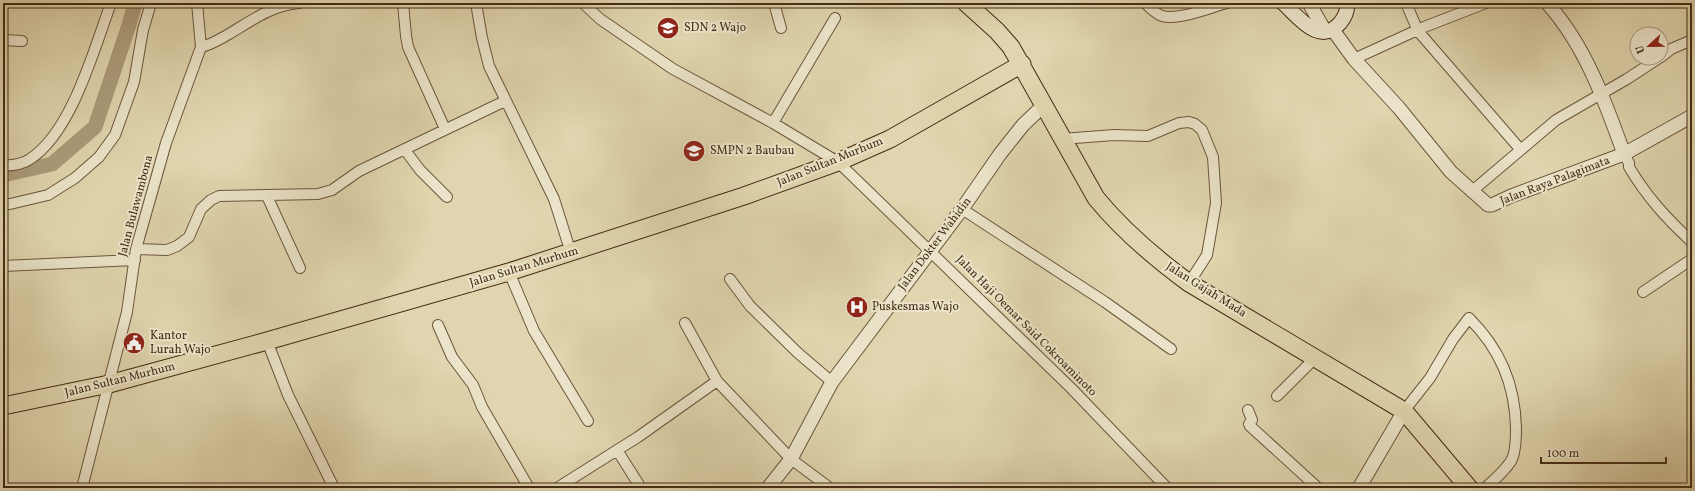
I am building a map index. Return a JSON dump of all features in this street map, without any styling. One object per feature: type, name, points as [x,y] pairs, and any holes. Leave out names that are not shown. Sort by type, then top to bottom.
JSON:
[{"type":"highway","name":"Jalan Gajah Mada","points":[[966,3],[997,31],[1011,47],[1022,64],[1062,139],[1096,198],[1110,216],[1162,263],[1189,282],[1404,411],[1415,422],[1469,488]]},
{"type":"highway","name":"Jalan Sultan Murhum","points":[[3,406],[109,384],[267,341],[509,272],[744,196],[838,162],[890,138],[1022,64]]},
{"type":"main road","points":[[1283,3],[1309,28],[1316,31],[1329,30],[1343,19],[1346,14],[1347,3]]},
{"type":"street","points":[[3,166],[15,165],[29,160],[53,137],[75,100],[112,3]]},
{"type":"street","points":[[3,204],[10,204],[48,195],[75,178],[99,157],[115,135],[134,82],[143,30],[151,3]]},
{"type":"street","name":"Jalan Bulawambona","points":[[82,488],[127,312],[136,249],[166,143],[201,47],[197,3]]},
{"type":"street","points":[[201,47],[219,40],[260,14],[278,7],[299,3]]},
{"type":"street","points":[[403,3],[408,47],[445,129]]},
{"type":"street","points":[[476,3],[489,66],[554,199],[571,253]]},
{"type":"street","name":"Jalan Haji Oemar Said Cokroaminoto","points":[[583,3],[600,19],[673,69],[773,123],[838,162],[1071,388],[1167,488]]},
{"type":"street","points":[[774,3],[781,28]]},
{"type":"street","points":[[1145,3],[1160,16],[1167,17],[1182,16],[1227,3]]},
{"type":"street","name":"Jalan Raya Palagimata","points":[[1309,3],[1354,60],[1399,108],[1451,172],[1485,204],[1492,205],[1511,196],[1624,154],[1629,163],[1629,167],[1654,205],[1692,242]]},
{"type":"street","points":[[1406,3],[1418,31],[1520,149]]},
{"type":"street","points":[[1354,60],[1418,31],[1486,3]]},
{"type":"street","points":[[1547,3],[1577,42],[1601,94],[1624,154],[1692,116]]},
{"type":"street","points":[[773,123],[835,18]]},
{"type":"street","points":[[3,40],[22,41]]},
{"type":"street","points":[[1669,50],[1692,40]]},
{"type":"street","points":[[1472,192],[1520,149],[1568,112],[1601,94],[1646,66]]},
{"type":"street","points":[[136,249],[167,250],[178,246],[189,237],[201,209],[211,200],[219,196],[251,194],[267,196],[318,194],[332,190],[359,172],[505,100]]},
{"type":"street","name":"Jalan Dokter Wahidin","points":[[768,488],[791,459],[832,382],[962,209],[1000,154],[1024,125],[1044,106]]},
{"type":"street","points":[[1062,139],[1114,135],[1148,136],[1179,123],[1189,122],[1195,124],[1202,130],[1213,157],[1216,204],[1208,255],[1189,282]]},
{"type":"street","points":[[405,150],[420,170],[447,197]]},
{"type":"street","points":[[267,196],[300,268]]},
{"type":"street","points":[[962,209],[1106,302],[1171,349]]},
{"type":"street","points":[[1643,292],[1692,259]]},
{"type":"street","points":[[3,266],[135,260]]},
{"type":"street","points":[[509,272],[534,330],[588,421]]},
{"type":"street","points":[[730,279],[750,306],[798,353],[832,382]]},
{"type":"street","points":[[1359,488],[1404,411],[1430,378],[1453,339],[1468,318],[1481,331],[1497,354],[1509,382],[1515,408],[1516,437],[1512,460],[1485,488]]},
{"type":"street","points":[[685,323],[717,381],[791,459],[830,488]]},
{"type":"street","points":[[438,324],[452,357],[473,385],[482,407],[529,488]]},
{"type":"street","points":[[267,341],[288,395],[334,488]]},
{"type":"street","points":[[1277,396],[1315,358]]},
{"type":"street","points":[[557,488],[617,450],[717,381]]},
{"type":"street","points":[[1248,410],[1252,420],[1249,424],[1250,426],[1318,488]]},
{"type":"street","points":[[617,450],[641,488]]},
{"type":"waterway","points":[[3,175],[52,164],[95,127],[135,3]]},
{"type":"place","name":"SDN 2 Wajo","points":[[668,28]]},
{"type":"place","name":"SMPN 2 Baubau","points":[[694,151]]},
{"type":"place","name":"Puskesmas Wajo","points":[[857,307]]},
{"type":"place","name":"Kantor Lurah Wajo","points":[[134,343]]}]
